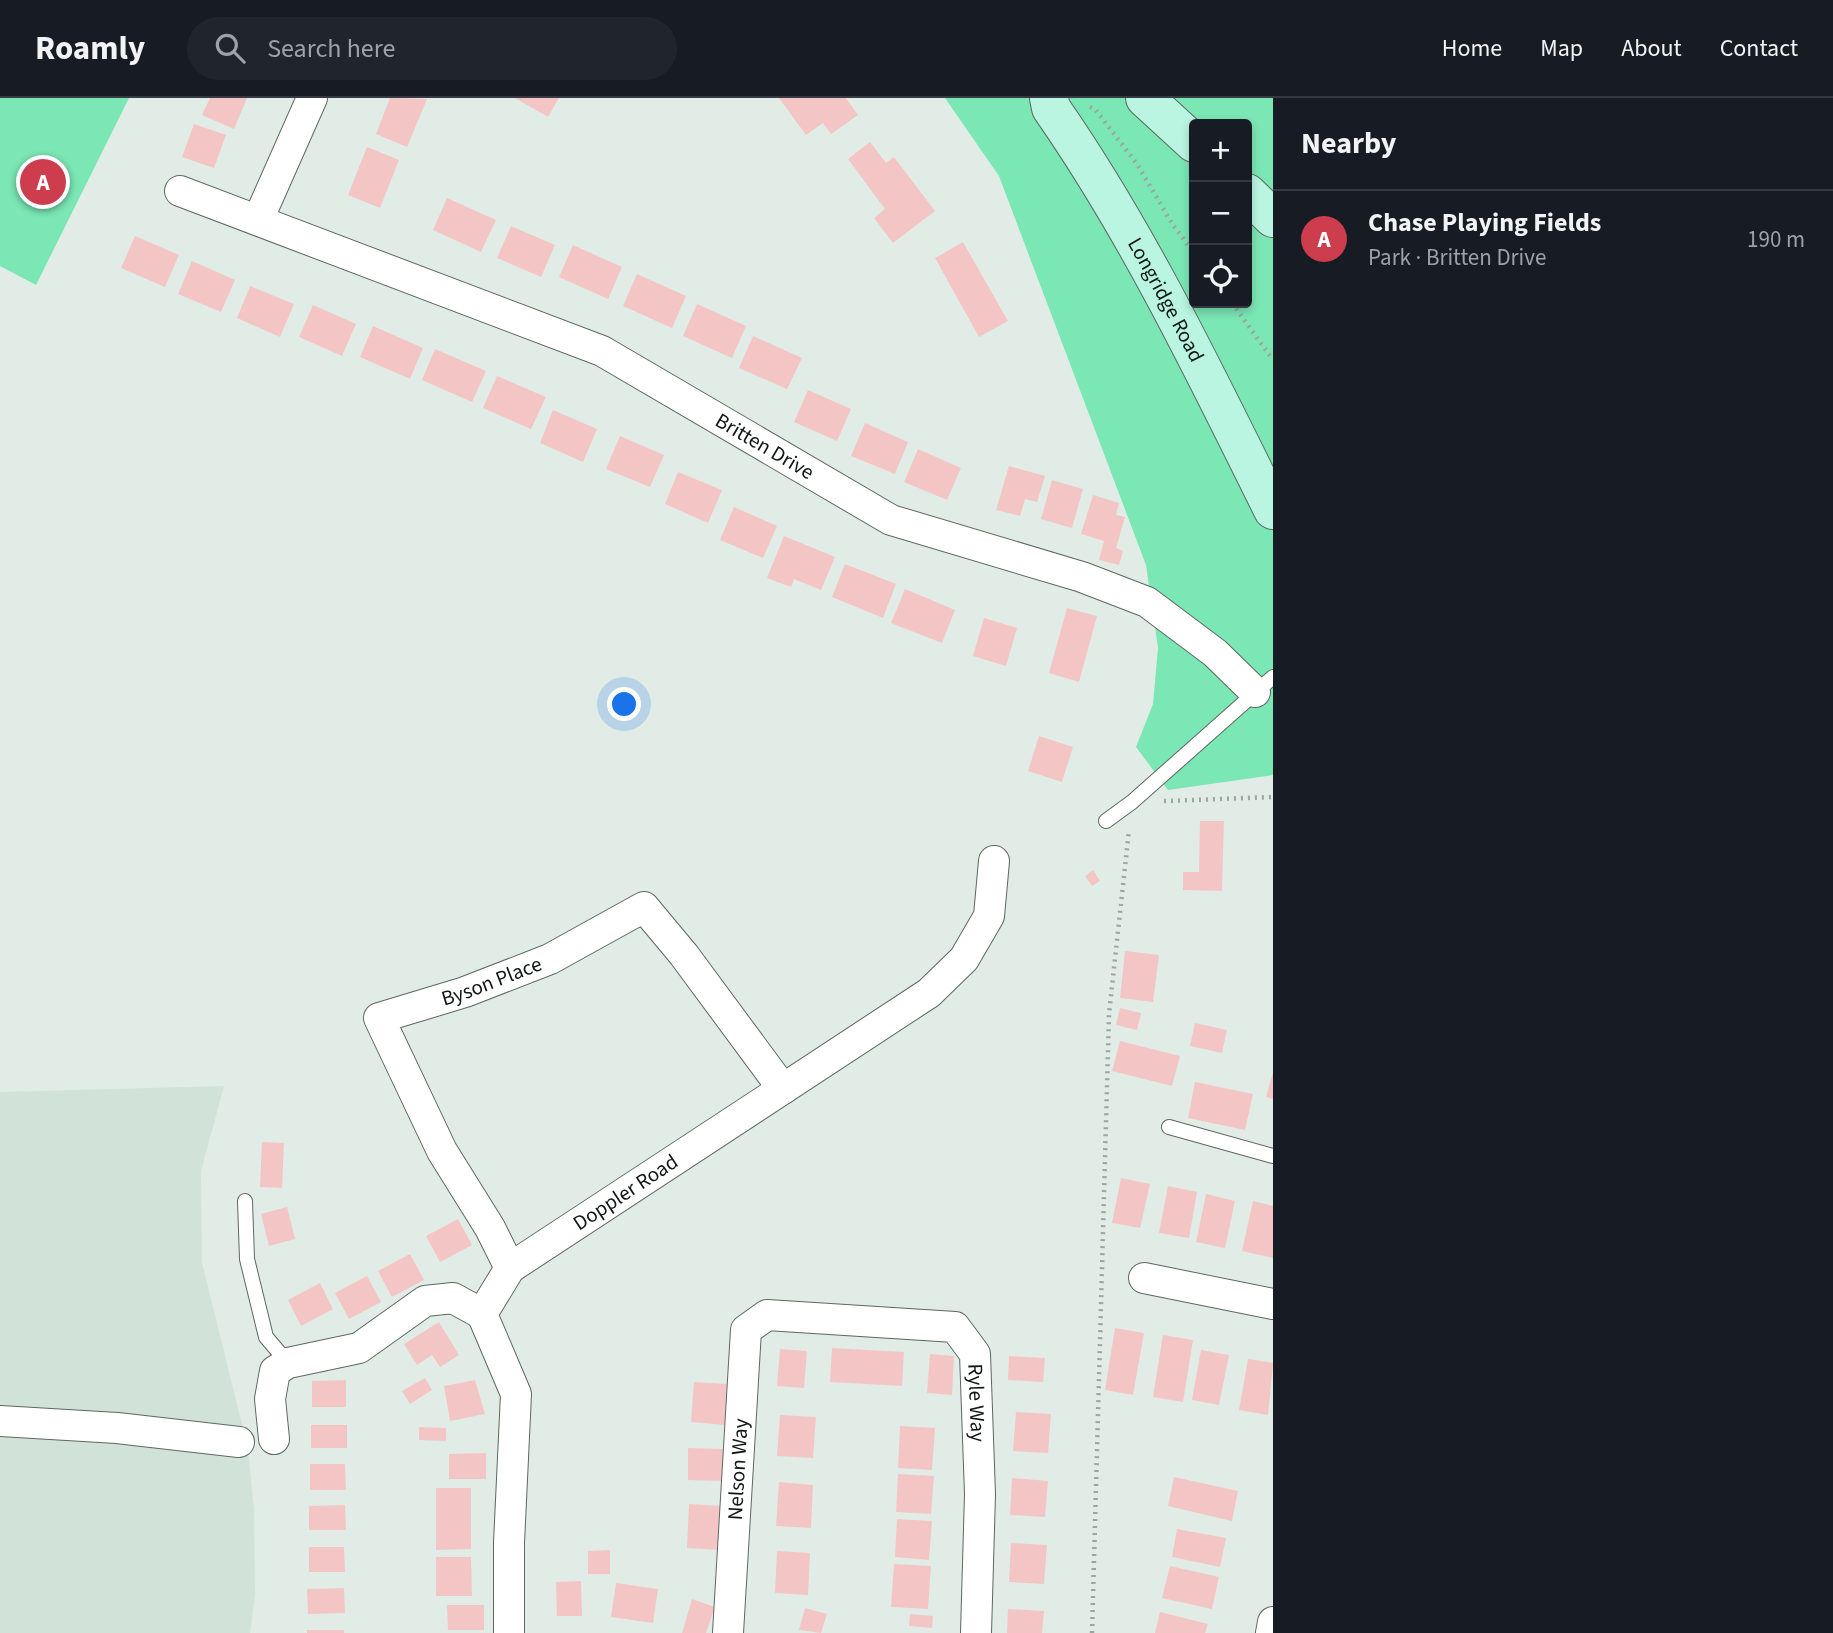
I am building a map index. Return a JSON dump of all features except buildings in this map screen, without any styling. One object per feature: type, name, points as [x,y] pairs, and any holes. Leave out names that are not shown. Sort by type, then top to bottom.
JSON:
[{"type":"street","points":[[258,220],[312,98]]},
{"type":"street","points":[[1145,98],[1189,138]]},
{"type":"street","name":"Longridge Road","points":[[1067,102],[1051,108],[1101,183],[1212,387],[1273,510]]},
{"type":"street","name":"Britten Drive","points":[[180,191],[602,351],[891,520],[1082,577],[1147,602],[1215,653],[1264,685]]},
{"type":"street","points":[[1252,198],[1273,218]]},
{"type":"street","name":"Doppler Road","points":[[482,1314],[510,1268],[929,993],[964,960],[989,916],[994,861]]},
{"type":"street","name":"Byson Place","points":[[510,1268],[490,1228],[442,1151],[379,1018],[465,992],[550,959],[644,907],[684,954],[783,1089]]},
{"type":"street","points":[[1144,1278],[1273,1304]]},
{"type":"street","points":[[274,1440],[270,1399],[273,1380],[275,1371],[288,1363],[359,1348],[425,1301],[453,1298],[482,1314],[516,1394],[509,1543],[509,1633]]},
{"type":"street","name":"Nelson Way","points":[[728,1633],[746,1330],[767,1315]]},
{"type":"street","name":"Ryle Way","points":[[767,1315],[955,1327],[975,1354],[980,1494],[976,1633]]},
{"type":"street","points":[[0,1421],[117,1428],[239,1442]]},
{"type":"street","points":[[1270,1633],[1273,1622]]},
{"type":"lane","points":[[1106,821],[1132,802],[1264,685]]},
{"type":"lane","points":[[1169,1127],[1273,1156]]},
{"type":"lane","points":[[245,1201],[247,1259],[266,1337],[288,1363]]},
{"type":"path","points":[[1067,102],[1096,109],[1137,164],[1172,225],[1189,247]]},
{"type":"path","points":[[1236,308],[1273,360]]},
{"type":"path","points":[[1091,1633],[1109,1014],[1132,802],[1273,797]]},
{"type":"shaded area","points":[[224,1086],[201,1171],[202,1262],[248,1449],[254,1509],[255,1594],[250,1633],[0,1633],[0,1092]]},
{"type":"green space","points":[[0,98],[129,98],[36,285],[0,266]]},
{"type":"green space","points":[[945,98],[1273,98],[1273,775],[1168,790],[1136,747],[1153,704],[1158,648],[1146,565],[999,176]]},
{"type":"place","name":"Chase Playing Fields","points":[[43,182]]}]
